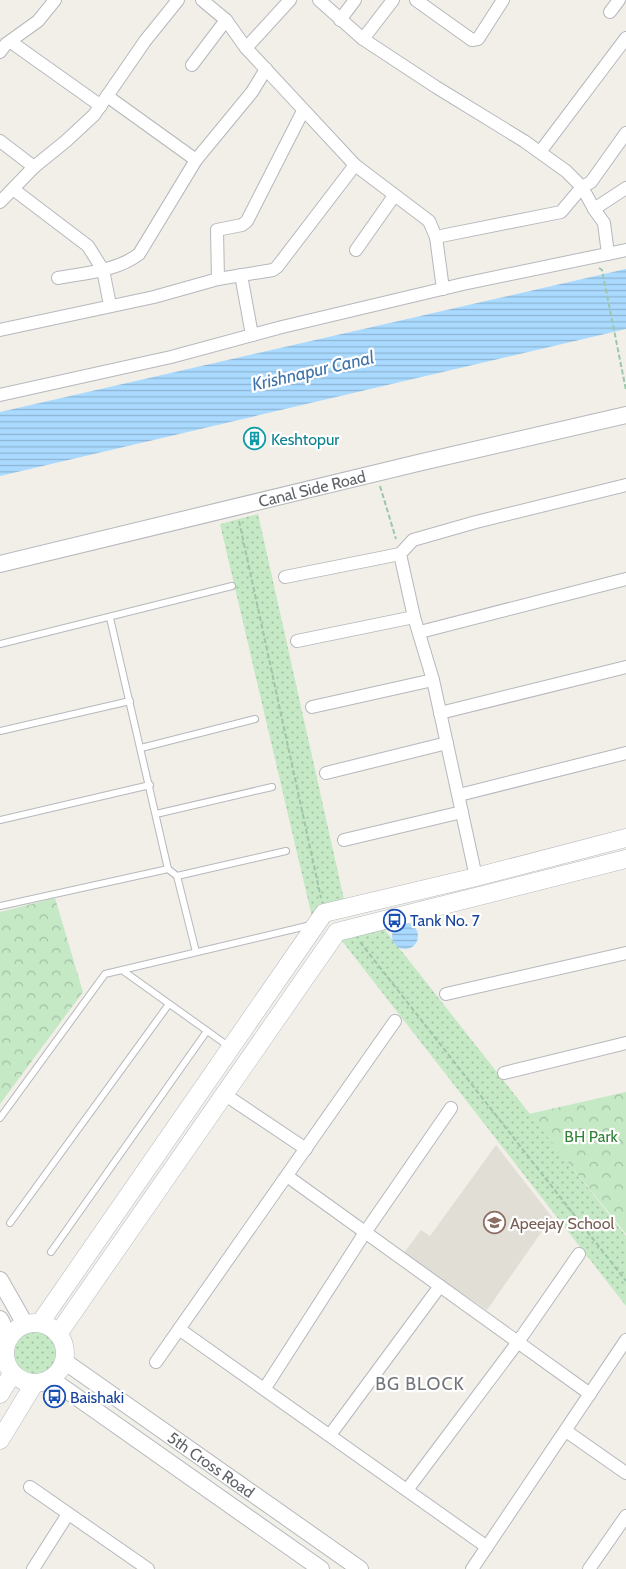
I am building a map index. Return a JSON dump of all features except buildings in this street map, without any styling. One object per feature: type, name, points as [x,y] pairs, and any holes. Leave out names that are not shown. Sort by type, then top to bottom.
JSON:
[{"type":"main road","points":[[33,1324],[53,1329],[58,1334],[64,1347],[64,1360],[56,1374],[43,1381],[25,1382],[12,1374],[5,1359],[4,1342],[14,1331],[33,1324],[232,1048],[321,918],[626,838]]},
{"type":"main road","points":[[591,847],[596,867]]},
{"type":"main road","points":[[58,1334],[337,932],[626,860]]},
{"type":"main road","points":[[270,994],[285,1006]]},
{"type":"main road","points":[[0,1394],[12,1374]]},
{"type":"main road","points":[[0,1440],[43,1381]]},
{"type":"street","points":[[0,52],[6,44],[38,21],[56,0]]},
{"type":"street","points":[[0,202],[34,167],[94,115],[145,41],[178,0]]},
{"type":"street","points":[[202,0],[226,20],[246,48],[355,165],[429,221],[436,237],[443,289]]},
{"type":"street","points":[[246,48],[290,0]]},
{"type":"street","points":[[319,0],[363,39],[436,87],[524,140],[566,171],[582,187],[604,223],[608,254]]},
{"type":"street","points":[[340,20],[355,0]]},
{"type":"street","points":[[363,39],[393,0]]},
{"type":"street","points":[[416,0],[472,40],[478,39],[503,0]]},
{"type":"street","points":[[610,12],[619,0]]},
{"type":"street","points":[[192,65],[226,20]]},
{"type":"street","points":[[540,152],[626,39]]},
{"type":"street","points":[[11,42],[196,160]]},
{"type":"street","points":[[58,278],[102,270],[131,260],[139,254],[196,160],[252,92],[266,70]]},
{"type":"street","points":[[218,279],[217,230],[242,225],[247,221],[303,111]]},
{"type":"street","points":[[436,237],[561,212],[582,187],[591,182],[626,134]]},
{"type":"street","points":[[0,141],[34,167]]},
{"type":"street","points":[[0,330],[154,297],[218,279],[273,270],[277,268],[355,165]]},
{"type":"street","points":[[594,209],[626,188]]},
{"type":"street","points":[[13,189],[81,240],[94,254],[102,270],[110,305]]},
{"type":"street","points":[[356,250],[394,196]]},
{"type":"street","points":[[0,395],[172,357],[252,335],[443,289],[626,250]]},
{"type":"street","points":[[241,276],[252,335]]},
{"type":"street","name":"Canal Side Road","points":[[0,564],[236,506],[626,415]]},
{"type":"street","points":[[285,577],[400,554],[413,540],[476,522],[626,485]]},
{"type":"street","points":[[400,554],[414,617],[433,680],[476,877]]},
{"type":"street","points":[[420,632],[626,579]]},
{"type":"street","points":[[297,641],[414,617]]},
{"type":"street","points":[[440,713],[626,667]]},
{"type":"street","points":[[312,707],[433,680]]},
{"type":"street","points":[[326,772],[447,743]]},
{"type":"street","points":[[458,794],[626,753]]},
{"type":"street","points":[[344,840],[462,812]]},
{"type":"street","points":[[446,994],[626,953]]},
{"type":"street","points":[[156,1362],[395,1021]]},
{"type":"street","points":[[504,1073],[626,1043]]},
{"type":"street","points":[[224,1094],[306,1149]]},
{"type":"street","points":[[265,1388],[364,1234],[451,1108]]},
{"type":"street","points":[[287,1176],[364,1234],[590,1394]]},
{"type":"street","points":[[407,1490],[518,1342],[579,1254]]},
{"type":"street","points":[[0,1280],[33,1324]]},
{"type":"street","points":[[330,1436],[440,1286]]},
{"type":"street","points":[[0,1319],[4,1342]]},
{"type":"street","points":[[180,1328],[487,1547]]},
{"type":"street","points":[[472,1569],[626,1340]]},
{"type":"street","name":"5th Cross Road","points":[[64,1360],[360,1569]]},
{"type":"street","name":"5th Cross Road","points":[[43,1381],[321,1569]]},
{"type":"street","points":[[566,1431],[626,1473]]},
{"type":"street","points":[[30,1487],[147,1569]]},
{"type":"street","points":[[33,1569],[68,1514]]},
{"type":"street","points":[[589,1569],[624,1522]]},
{"type":"lane","points":[[0,644],[232,586]]},
{"type":"lane","points":[[110,618],[150,785],[168,870],[177,876],[196,952]]},
{"type":"lane","points":[[0,731],[130,701]]},
{"type":"lane","points":[[141,748],[255,719]]},
{"type":"lane","points":[[0,820],[150,785]]},
{"type":"lane","points":[[156,814],[272,787]]},
{"type":"lane","points":[[177,876],[286,851]]},
{"type":"lane","points":[[0,906],[168,870]]},
{"type":"lane","points":[[0,1118],[105,974],[196,952],[321,918]]},
{"type":"lane","points":[[122,970],[232,1048]]},
{"type":"lane","points":[[10,1223],[169,1004]]},
{"type":"lane","points":[[52,1252],[207,1031]]},
{"type":"path","points":[[602,270],[616,348],[626,390]]},
{"type":"path","points":[[376,473],[400,554]]},
{"type":"path","points":[[236,506],[321,918]]},
{"type":"path","points":[[349,928],[626,1281]]},
{"type":"shaded area","name":"Apeejay School","points":[[496,1145],[552,1217],[487,1310],[403,1254],[421,1230],[430,1236]]},
{"type":"green space","points":[[258,514],[345,904],[312,917],[220,524]]},
{"type":"green space","points":[[55,898],[83,992],[0,1104],[0,912]]},
{"type":"green space","points":[[381,925],[626,1236],[626,1306],[339,937]]},
{"type":"green space","name":"BH Park","points":[[626,1092],[626,1234],[529,1114]]},
{"type":"green space","points":[[31,1331],[39,1331],[51,1337],[57,1353],[51,1369],[39,1375],[31,1375],[19,1369],[13,1357],[13,1349],[19,1337]]},
{"type":"water","name":"Krishnapur Canal","points":[[626,269],[626,329],[0,476],[0,412]]},
{"type":"water","points":[[405,923],[414,927],[418,936],[414,945],[405,949],[396,945],[392,936],[396,927]]},
{"type":"place","name":"Keshtopur","points":[[255,439]]},
{"type":"place","name":"Tank No. 7","points":[[394,920]]},
{"type":"place","name":"Apeejay School","points":[[494,1223]]},
{"type":"place","name":"Baishaki","points":[[54,1397]]},
{"type":"district","name":"BG BLOCK","points":[[420,1384]]}]
